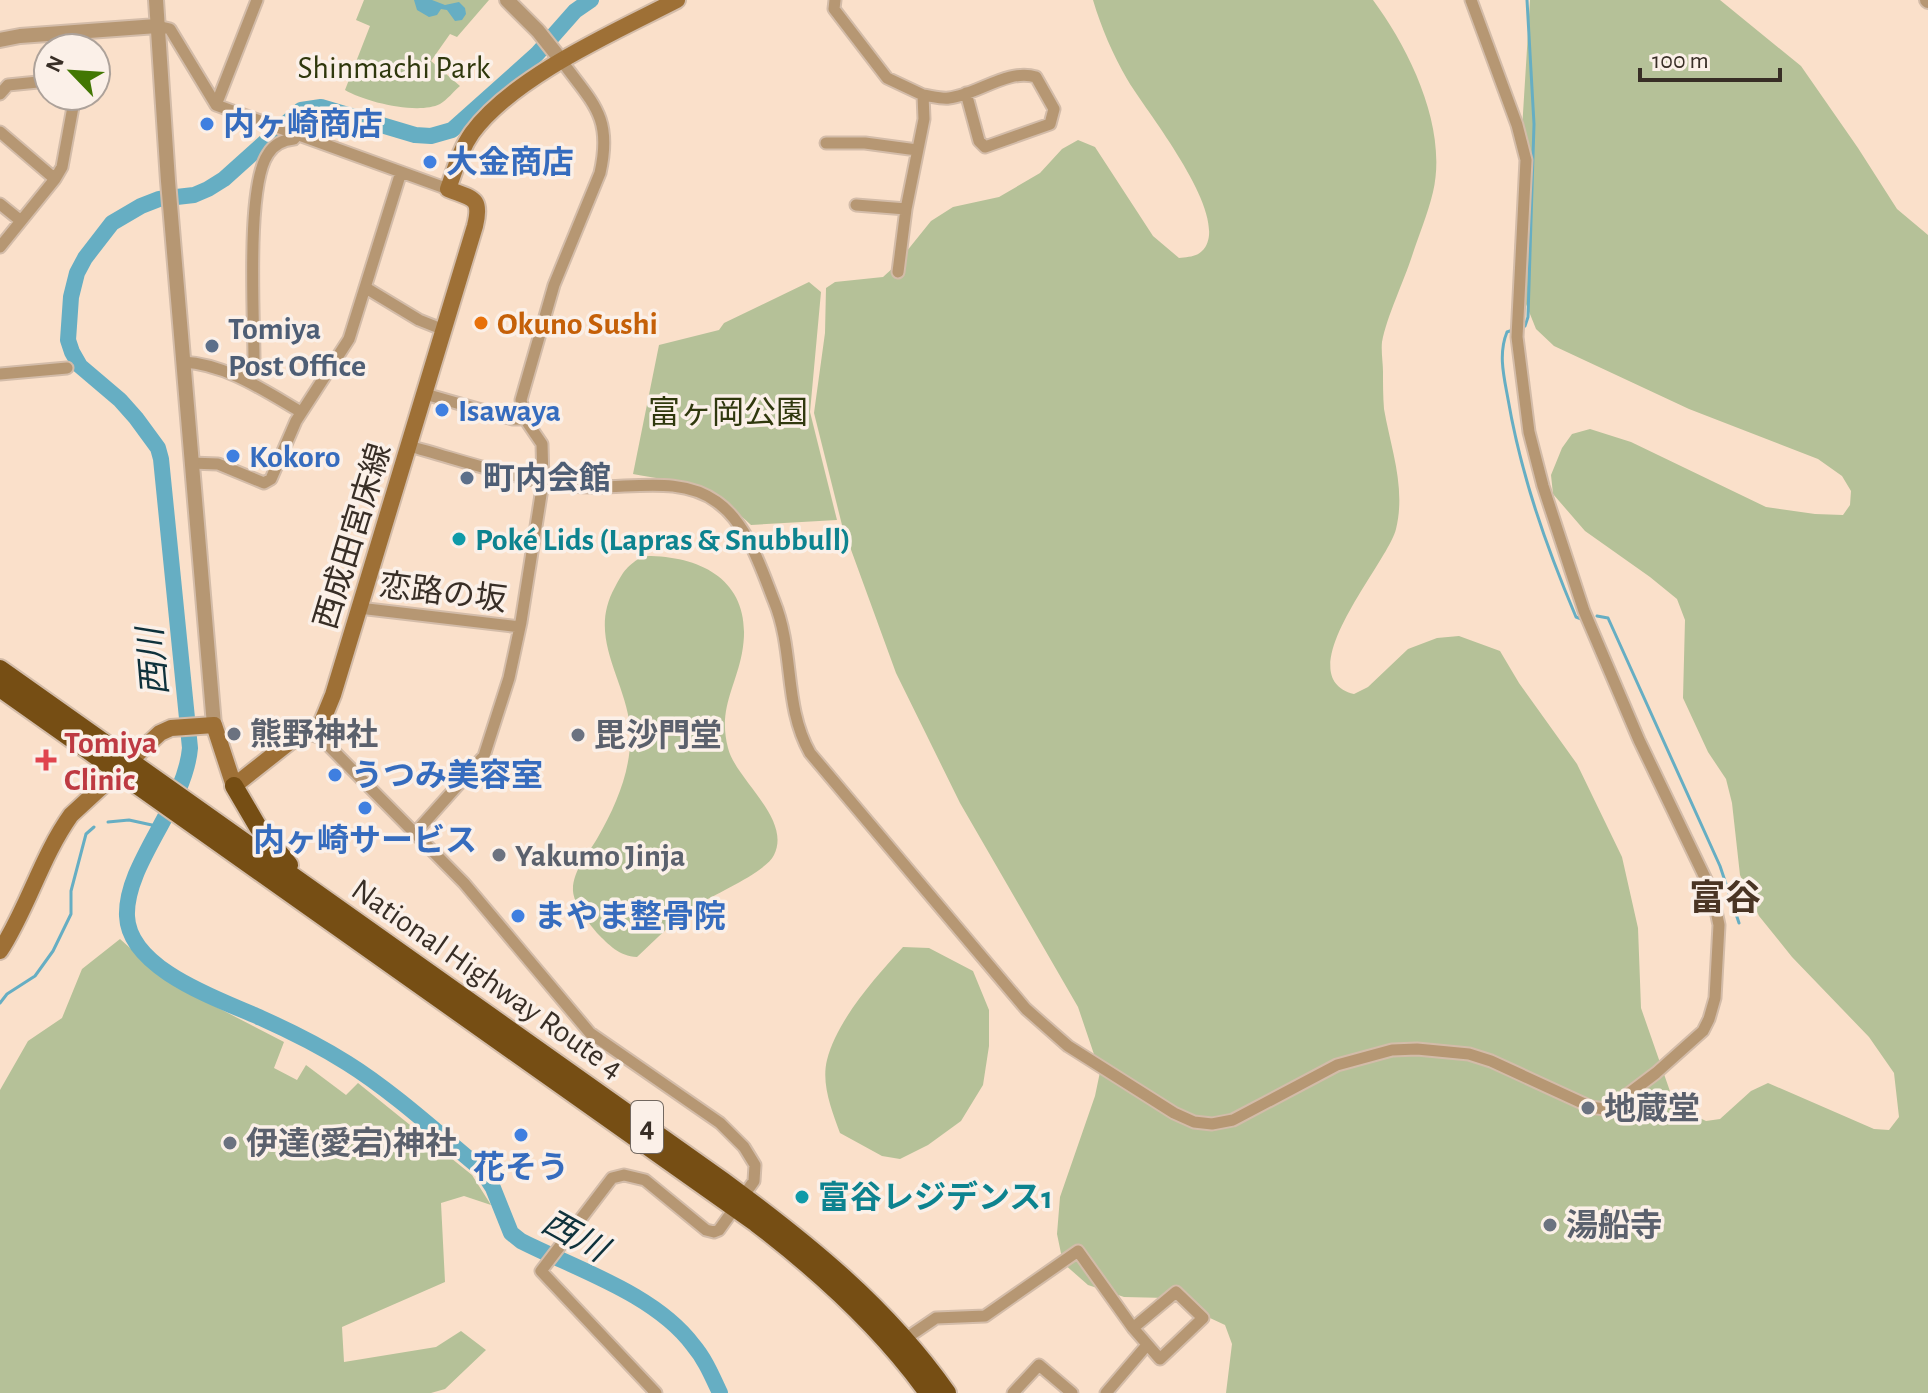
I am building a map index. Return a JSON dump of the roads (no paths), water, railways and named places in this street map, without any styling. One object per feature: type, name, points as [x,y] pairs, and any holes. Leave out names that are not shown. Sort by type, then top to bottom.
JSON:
[{"type":"highway","name":"4","points":[[0,669],[122,766]]},
{"type":"highway","name":"4","points":[[0,688],[159,791],[313,901]]},
{"type":"highway","points":[[234,786],[251,816],[313,901]]},
{"type":"highway","name":"National Highway Route 4","points":[[313,901],[832,1266],[905,1339],[947,1393]]},
{"type":"highway","name":"National Highway Route 4","points":[[739,1202],[879,1332],[928,1393]]},
{"type":"main road","points":[[448,189],[460,155],[482,120],[558,56],[677,0]]},
{"type":"main road","name":"西成田宮床線","points":[[317,734],[333,695],[479,209],[473,199],[448,189]]},
{"type":"main road","points":[[0,951],[23,911],[60,831],[82,803],[150,740],[171,728],[209,726],[234,786],[306,729],[317,734]]},
{"type":"street","points":[[156,0],[209,726]]},
{"type":"street","points":[[216,105],[257,0]]},
{"type":"street","points":[[416,832],[484,756],[509,678],[543,482],[542,444],[525,419],[521,400],[554,285],[600,173],[604,155],[606,135],[602,119],[558,56],[507,0]]},
{"type":"street","points":[[835,0],[834,9],[887,78],[923,95],[948,99],[1024,73],[1036,77],[1054,109],[1050,124],[985,147],[979,141],[966,93]]},
{"type":"street","points":[[409,446],[543,482],[594,487],[679,488],[698,492],[727,509],[747,541],[782,620],[794,717],[810,753],[976,951],[1046,1029],[1174,1113],[1194,1122],[1212,1124],[1233,1120],[1337,1065],[1392,1050],[1417,1049],[1469,1054],[1491,1061],[1591,1107],[1604,1109],[1656,1073],[1703,1031],[1715,998],[1719,925],[1712,892],[1639,740],[1584,611],[1543,486],[1529,432],[1517,337],[1526,160],[1517,125],[1471,0]]},
{"type":"street","points":[[0,40],[157,26],[170,29],[216,105],[448,189]]},
{"type":"street","points":[[0,94],[8,85],[32,83]]},
{"type":"street","points":[[898,272],[906,209],[924,119],[923,95]]},
{"type":"street","points":[[0,247],[62,167],[72,112]]},
{"type":"street","points":[[0,132],[55,179]]},
{"type":"street","points":[[245,378],[254,360],[254,213],[261,171],[267,154],[282,140],[294,139],[292,134]]},
{"type":"street","points":[[826,143],[865,143],[917,150]]},
{"type":"street","points":[[191,463],[218,464],[264,483],[271,479],[301,412],[349,339],[401,172]]},
{"type":"street","points":[[0,204],[21,221]]},
{"type":"street","points":[[856,205],[906,209]]},
{"type":"street","points":[[366,288],[419,320],[444,330]]},
{"type":"street","points":[[183,362],[245,378],[301,412]]},
{"type":"street","points":[[0,374],[67,368]]},
{"type":"street","points":[[425,394],[513,419],[525,419]]},
{"type":"street","name":"恋路の坂","points":[[359,608],[520,627]]},
{"type":"street","points":[[317,734],[416,832],[495,917],[590,1033],[720,1123],[753,1161],[756,1170],[754,1181],[719,1230],[714,1232],[706,1230],[645,1180],[624,1175],[612,1178],[541,1271],[656,1393]]},
{"type":"street","points":[[905,1339],[936,1318],[985,1316],[1078,1251],[1133,1328],[1160,1359],[1203,1318],[1176,1292],[1133,1328]]},
{"type":"street","points":[[1106,1393],[1147,1345]]},
{"type":"street","points":[[1013,1393],[1039,1365],[1072,1393]]},
{"type":"water","points":[[414,0],[432,0],[445,5],[459,2],[466,14],[462,20],[455,21],[447,10],[441,9],[437,15],[429,17],[417,10]]},
{"type":"waterway","name":"西川","points":[[591,0],[575,11],[537,54],[452,130],[431,136],[415,135],[321,107],[301,110],[224,179],[208,189],[194,195],[159,199],[112,223],[77,273],[71,297],[68,340],[80,366],[136,418],[158,448],[161,459],[190,748],[178,791],[135,876],[127,916],[132,935],[143,952],[180,980],[316,1045],[364,1074],[398,1100],[480,1168],[493,1188],[511,1233],[521,1241],[613,1284],[658,1311],[697,1350],[720,1393]]},
{"type":"waterway","points":[[1520,328],[1525,326],[1528,317],[1534,124],[1527,0]]},
{"type":"waterway","points":[[1513,330],[1507,332],[1503,349],[1513,427],[1555,564],[1576,617],[1584,620]]},
{"type":"waterway","points":[[1597,616],[1608,618],[1720,866],[1739,923]]},
{"type":"waterway","points":[[108,822],[129,820],[161,827]]},
{"type":"waterway","points":[[0,1003],[7,994],[35,976],[53,951],[71,914],[71,891],[86,834],[94,827]]},
{"type":"place","name":"内ヶ崎商店","points":[[207,124]]},
{"type":"place","name":"大金商店","points":[[430,162]]},
{"type":"place","name":"Okuno Sushi","points":[[481,323]]},
{"type":"place","name":"Tomiya Post Office","points":[[212,346]]},
{"type":"place","name":"Isawaya","points":[[442,410]]},
{"type":"place","name":"Kokoro","points":[[233,456]]},
{"type":"place","name":"町内会館","points":[[467,478]]},
{"type":"place","name":"Poké Lids (Lapras & Snubbull)","points":[[459,539]]},
{"type":"place","name":"熊野神社","points":[[234,734]]},
{"type":"place","name":"毘沙門堂","points":[[578,735]]},
{"type":"place","name":"Tomiya Clinic","points":[[46,760]]},
{"type":"place","name":"うつみ美容室","points":[[335,775]]},
{"type":"place","name":"内ヶ崎サービス","points":[[365,808]]},
{"type":"place","name":"Yakumo Jinja","points":[[499,855]]},
{"type":"place","name":"まやま整骨院","points":[[518,916]]},
{"type":"place","name":"地蔵堂","points":[[1588,1108]]},
{"type":"place","name":"花そう","points":[[521,1135]]},
{"type":"place","name":"伊達(愛宕)神社","points":[[230,1143]]},
{"type":"place","name":"富谷レジデンス1","points":[[802,1197]]},
{"type":"place","name":"湯船寺","points":[[1550,1225]]},
{"type":"district","name":"富谷","points":[[1725,897]]},
{"type":"park label","name":"Shinmachi Park","points":[[394,67]]},
{"type":"park label","name":"富ヶ岡公園","points":[[728,412]]}]
